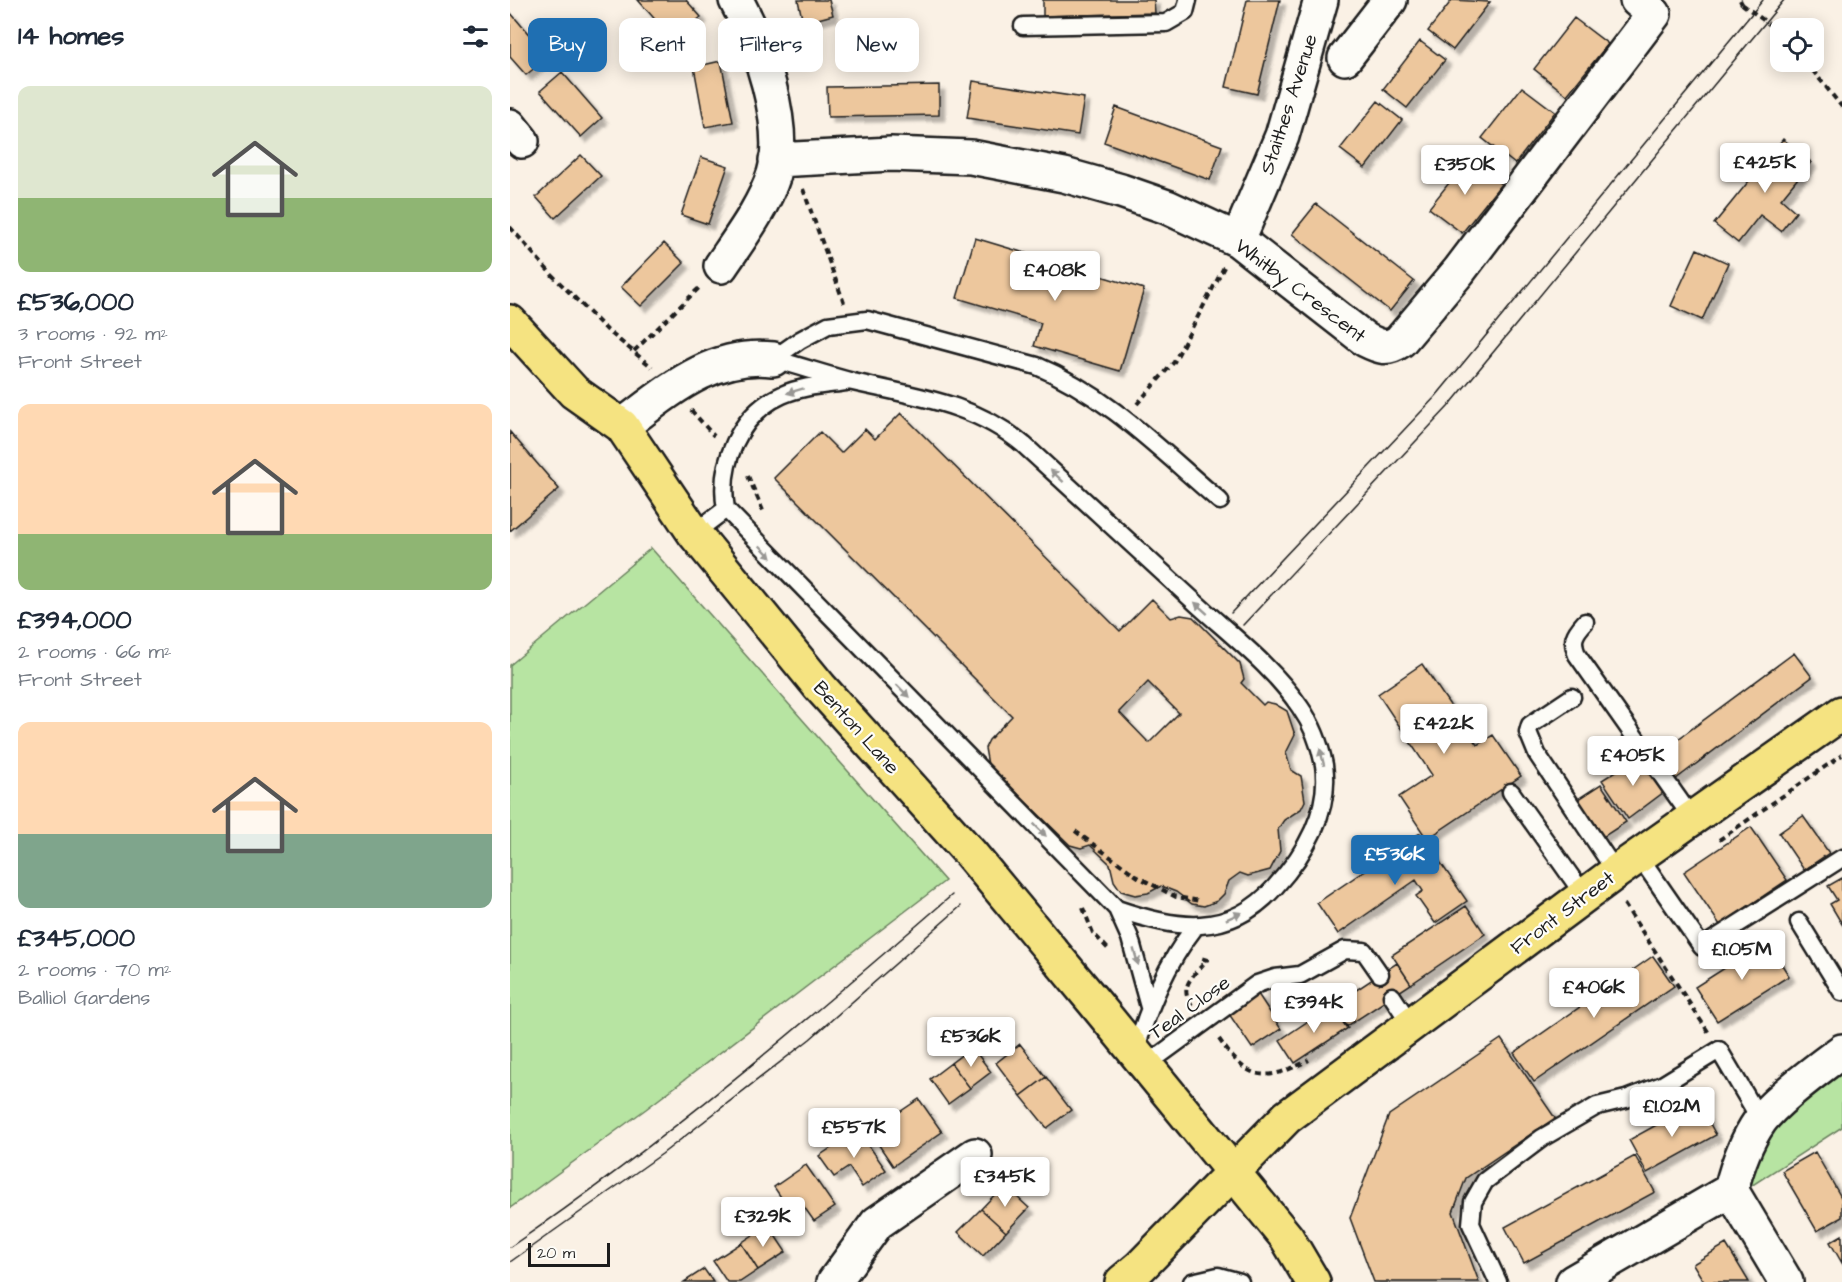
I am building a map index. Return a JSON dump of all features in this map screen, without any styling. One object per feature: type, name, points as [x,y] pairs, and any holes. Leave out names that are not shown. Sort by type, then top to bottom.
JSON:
[{"type":"main road","name":"Benton Lane","points":[[510,322],[574,392],[622,426],[694,533],[820,687],[970,853],[1233,1170],[1287,1238],[1313,1282]]},
{"type":"main road","name":"Front Street","points":[[1122,1282],[1287,1117],[1611,875],[1842,713]]},
{"type":"street","points":[[722,266],[764,197],[776,160],[776,130],[765,68],[750,25],[736,0]]},
{"type":"street","name":"Staithes Avenue","points":[[1238,240],[1282,136],[1321,0]]},
{"type":"street","points":[[1345,58],[1390,0]]},
{"type":"street","name":"Whitby Crescent","points":[[776,160],[933,154],[1014,164],[1121,191],[1167,207],[1238,240],[1366,340],[1381,348],[1390,347],[1400,341],[1459,272],[1654,14],[1637,0]]},
{"type":"street","points":[[622,426],[672,388],[697,374],[744,357],[773,359]]},
{"type":"street","points":[[1786,1282],[1731,1190],[1737,1165],[1761,1121],[1819,1067],[1842,1051]]},
{"type":"street","points":[[834,1282],[877,1223],[975,1155]]},
{"type":"street","points":[[1573,1282],[1731,1190]]},
{"type":"lane","points":[[1023,26],[1166,23],[1185,12],[1188,0]]},
{"type":"lane","points":[[773,359],[816,330],[850,320],[881,322],[1037,366],[1062,376],[1125,418],[1220,501]]},
{"type":"lane","points":[[773,359],[853,382],[888,388],[956,407],[996,424],[1010,434],[1247,649],[1304,712],[1320,750],[1325,781],[1324,802],[1314,828],[1292,866],[1270,892],[1241,914],[1195,927],[1169,923],[1117,909]]},
{"type":"lane","points":[[853,382],[798,390],[768,403],[747,424],[730,455],[723,481],[726,509],[1117,909],[1130,938],[1149,1007]]},
{"type":"lane","points":[[694,533],[726,509]]},
{"type":"lane","points":[[1585,622],[1574,633],[1573,644],[1577,655],[1692,818]]},
{"type":"lane","points":[[1572,697],[1530,726],[1528,732],[1537,753],[1611,875]]},
{"type":"lane","points":[[1511,792],[1701,947],[1842,858]]},
{"type":"lane","points":[[1799,922],[1842,992]]},
{"type":"lane","points":[[1140,1058],[1149,1007],[1178,951],[1195,927]]},
{"type":"lane","name":"Teal Close","points":[[1140,1058],[1266,980],[1300,975],[1338,952],[1353,949],[1364,951],[1380,974]]},
{"type":"lane","points":[[1392,996],[1410,1023]]},
{"type":"lane","points":[[1498,1282],[1471,1224],[1473,1202],[1485,1181],[1542,1138],[1597,1106],[1626,1099],[1662,1085],[1725,1046],[1761,1121]]},
{"type":"lane","points":[[1192,1282],[1218,1276],[1240,1282]]},
{"type":"path","points":[[1741,2],[1770,26]]},
{"type":"path","points":[[1814,72],[1842,107]]},
{"type":"path","points":[[776,160],[801,182],[850,320]]},
{"type":"path","points":[[510,227],[552,275],[607,330],[643,356],[672,388],[749,478],[765,517]]},
{"type":"path","points":[[1125,418],[1174,362],[1238,240]]},
{"type":"path","points":[[634,351],[722,266]]},
{"type":"path","points":[[1069,825],[1138,877],[1176,897],[1201,901]]},
{"type":"path","points":[[1611,875],[1725,1046]]},
{"type":"green space","points":[[651,548],[945,881],[646,1109],[510,1208],[510,665]]},
{"type":"green space","points":[[1842,1063],[1842,1127],[1751,1186],[1752,1153]]},
{"type":"building","points":[[638,0],[686,0],[701,17],[700,18],[654,18]]},
{"type":"building","points":[[798,0],[829,0],[833,15],[822,18],[802,18]]},
{"type":"building","points":[[1043,0],[1154,0],[1155,13],[1043,16]]},
{"type":"building","points":[[1247,0],[1280,0],[1257,94],[1226,87]]},
{"type":"building","points":[[1452,0],[1490,2],[1453,50],[1428,31]]},
{"type":"building","points":[[510,12],[528,33],[530,72],[526,75],[510,57]]},
{"type":"building","points":[[1574,18],[1608,44],[1567,95],[1534,69]]},
{"type":"building","points":[[1420,41],[1445,60],[1407,108],[1383,89]]},
{"type":"building","points":[[718,62],[718,72],[723,72],[733,122],[705,127],[695,72],[706,72],[706,64]]},
{"type":"building","points":[[562,72],[602,118],[581,137],[540,91]]},
{"type":"building","points":[[973,81],[1084,98],[1078,135],[967,118]]},
{"type":"building","points":[[939,85],[939,115],[828,117],[827,87]]},
{"type":"building","points":[[1522,87],[1555,112],[1515,164],[1482,138]]},
{"type":"building","points":[[1378,101],[1402,120],[1365,168],[1340,149]]},
{"type":"building","points":[[1116,107],[1222,146],[1210,180],[1104,142]]},
{"type":"building","points":[[1783,139],[1811,162],[1781,199],[1796,212],[1781,231],[1760,215],[1738,243],[1714,224]]},
{"type":"building","points":[[581,155],[601,176],[555,218],[536,197]]},
{"type":"building","points":[[701,157],[728,166],[708,224],[681,215]]},
{"type":"building","points":[[1468,159],[1501,184],[1462,233],[1429,208]]},
{"type":"building","points":[[1316,204],[1414,281],[1390,311],[1292,234]]},
{"type":"building","points":[[975,238],[1144,289],[1120,371],[1034,346],[1041,323],[957,298]]},
{"type":"building","points":[[664,243],[684,263],[641,306],[621,287]]},
{"type":"building","points":[[1697,249],[1728,263],[1702,320],[1671,306]]},
{"type":"building","points":[[901,413],[1120,631],[1152,599],[1171,618],[1181,615],[1193,617],[1240,664],[1244,679],[1241,683],[1263,705],[1266,702],[1275,704],[1287,711],[1295,735],[1286,753],[1291,770],[1301,776],[1305,801],[1301,809],[1284,820],[1278,829],[1280,851],[1270,870],[1248,876],[1240,873],[1229,881],[1224,894],[1217,901],[1204,906],[1192,904],[1176,892],[1161,886],[1148,893],[1135,895],[1121,891],[1114,881],[1110,864],[1090,845],[1081,848],[1070,845],[988,765],[985,748],[989,740],[1012,716],[774,478],[820,432],[841,453],[865,429],[875,439]],"holes":[[[1148,682],[1179,713],[1149,743],[1119,712]]]},
{"type":"building","points":[[510,432],[559,489],[510,531]]},
{"type":"building","points":[[1794,653],[1812,677],[1676,779],[1658,754]]},
{"type":"building","points":[[1422,664],[1477,745],[1493,735],[1521,776],[1427,839],[1399,797],[1432,775],[1378,694]]},
{"type":"building","points":[[1640,756],[1664,792],[1628,819],[1602,780]]},
{"type":"building","points":[[1601,784],[1626,822],[1603,837],[1578,799]]},
{"type":"building","points":[[1803,816],[1829,853],[1804,870],[1779,833]]},
{"type":"building","points":[[1751,827],[1787,880],[1720,925],[1684,872]]},
{"type":"building","points":[[1420,833],[1467,901],[1435,923],[1416,896],[1423,891],[1416,880],[1338,934],[1317,903]]},
{"type":"building","points":[[1842,878],[1842,924],[1830,904],[1837,900],[1828,886]]},
{"type":"building","points":[[1466,906],[1485,934],[1411,984],[1392,955]]},
{"type":"building","points":[[1767,941],[1789,976],[1717,1021],[1695,987]]},
{"type":"building","points":[[1653,956],[1674,986],[1534,1082],[1514,1053]]},
{"type":"building","points":[[1397,963],[1411,984],[1346,1027],[1332,1006]]},
{"type":"building","points":[[1258,994],[1281,1029],[1252,1048],[1229,1014]]},
{"type":"building","points":[[1332,1005],[1348,1028],[1295,1063],[1280,1040]]},
{"type":"building","points":[[1501,1039],[1555,1118],[1466,1178],[1453,1212],[1479,1282],[1374,1282],[1350,1218],[1389,1115]]},
{"type":"building","points":[[1020,1044],[1046,1077],[1021,1096],[996,1063]]},
{"type":"building","points":[[972,1047],[991,1072],[970,1088],[951,1063]]},
{"type":"building","points":[[951,1063],[970,1088],[948,1104],[930,1079]]},
{"type":"building","points":[[1046,1077],[1071,1110],[1047,1128],[1021,1096]]},
{"type":"building","points":[[919,1099],[942,1132],[893,1166],[870,1132]]},
{"type":"building","points":[[1698,1102],[1716,1135],[1647,1173],[1629,1140]]},
{"type":"building","points":[[858,1130],[886,1170],[862,1187],[849,1167],[834,1177],[819,1156]]},
{"type":"building","points":[[1815,1152],[1842,1199],[1842,1217],[1817,1231],[1782,1171]]},
{"type":"building","points":[[1635,1156],[1655,1192],[1524,1263],[1505,1227]]},
{"type":"building","points":[[806,1165],[835,1207],[814,1221],[802,1204],[791,1212],[774,1187]]},
{"type":"building","points":[[1004,1185],[1029,1208],[1006,1232],[981,1209]]},
{"type":"building","points":[[981,1209],[1006,1232],[983,1256],[958,1232]]},
{"type":"building","points":[[768,1225],[786,1252],[758,1270],[741,1243]]},
{"type":"building","points":[[1842,1235],[1842,1263],[1830,1242]]},
{"type":"building","points":[[741,1243],[758,1270],[740,1282],[727,1282],[713,1261]]},
{"type":"building","points":[[1726,1244],[1749,1282],[1704,1282],[1693,1264]]},
{"type":"building","points":[[704,1269],[713,1282],[684,1282]]},
{"type":"tram line","points":[[1231,613],[1436,396],[1763,0]]},
{"type":"tram line","points":[[1243,625],[1448,407],[1784,0]]},
{"type":"tram line","points":[[510,1247],[625,1165],[681,1121],[845,987],[952,895]]},
{"type":"tram line","points":[[510,1262],[662,1154],[810,1039],[961,906]]}]
